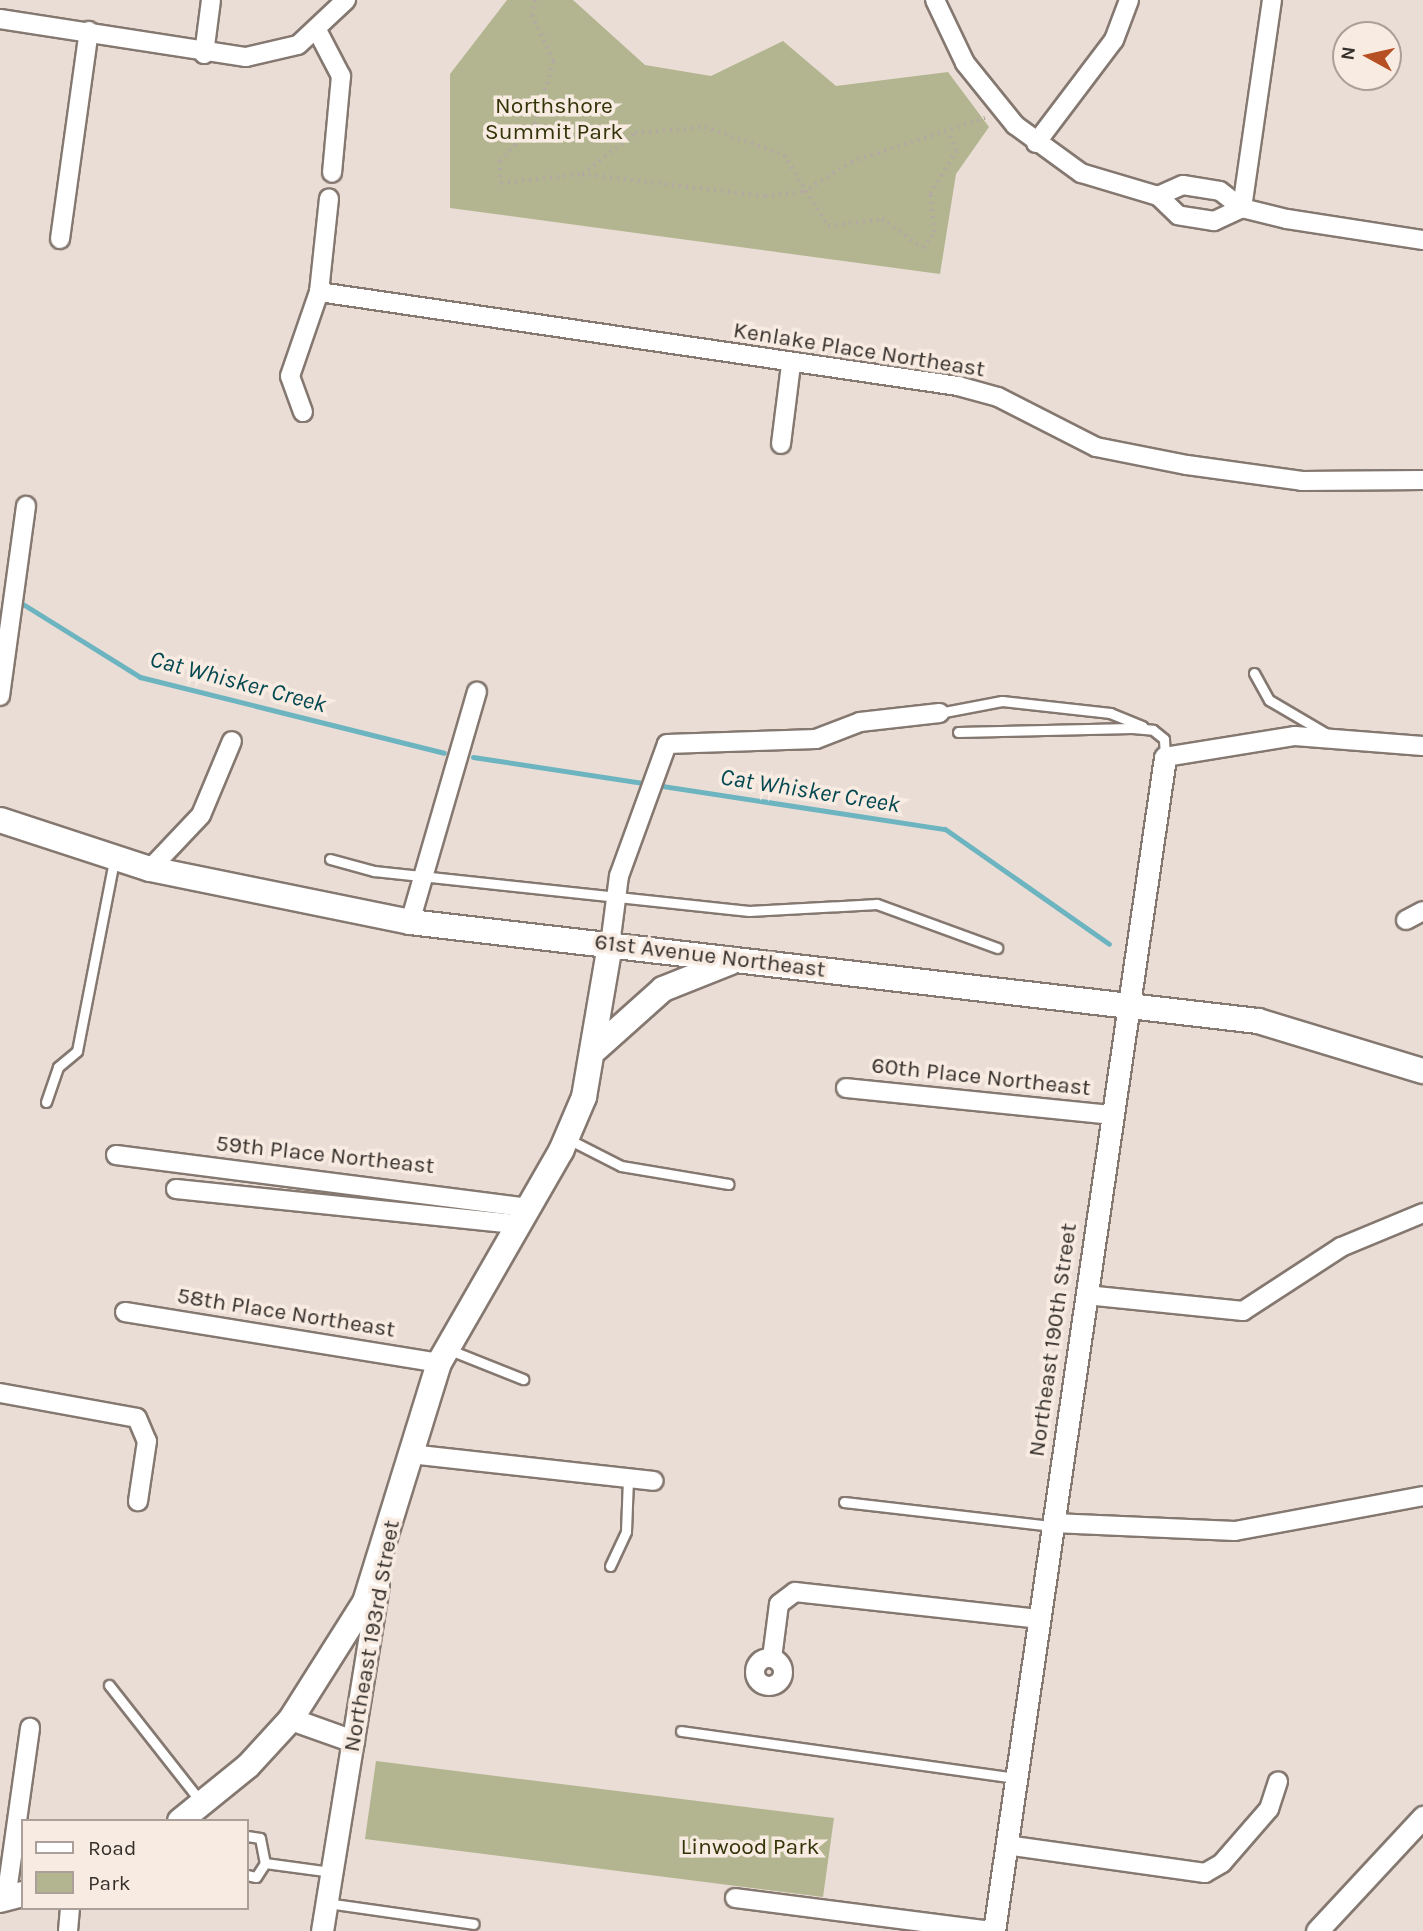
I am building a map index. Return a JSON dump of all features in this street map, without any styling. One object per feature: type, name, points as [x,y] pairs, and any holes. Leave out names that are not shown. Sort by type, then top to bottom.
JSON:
[{"type":"main road","name":"61st Avenue Northeast","points":[[0,820],[150,869],[410,922],[1258,1021],[1423,1071]]},
{"type":"main road","name":"Northeast 193rd Street","points":[[382,1562],[410,1454],[442,1355],[567,1138],[596,1049],[610,945]]},
{"type":"main road","points":[[596,1049],[663,989],[738,960]]},
{"type":"main road","points":[[195,1814],[291,1719],[348,1636],[382,1562]]},
{"type":"street","points":[[204,54],[211,0]]},
{"type":"street","points":[[0,19],[89,32],[204,54],[264,55],[318,32],[346,0]]},
{"type":"street","points":[[935,0],[965,63],[994,104],[1036,143],[1080,173],[1158,196],[1178,215],[1214,221],[1242,208]]},
{"type":"street","points":[[1036,143],[1114,40],[1129,0]]},
{"type":"street","points":[[1242,208],[1272,0]]},
{"type":"street","points":[[60,239],[89,32]]},
{"type":"street","points":[[318,32],[341,76],[332,173]]},
{"type":"street","points":[[1158,196],[1183,185],[1220,191],[1242,208],[1423,240]]},
{"type":"street","points":[[303,412],[290,376],[292,354],[319,292],[330,200]]},
{"type":"street","name":"Kenlake Place Northeast","points":[[319,292],[791,365],[958,386],[998,397],[1097,447],[1187,465],[1302,481],[1423,480]]},
{"type":"street","points":[[781,444],[791,365]]},
{"type":"street","points":[[0,696],[26,506]]},
{"type":"street","points":[[410,922],[477,692]]},
{"type":"street","points":[[610,945],[617,894],[629,840],[667,744],[816,739],[860,722],[939,713]]},
{"type":"street","points":[[1166,757],[1268,738],[1329,735],[1423,746]]},
{"type":"street","points":[[150,869],[201,815],[232,741]]},
{"type":"street","name":"Northeast 190th Street","points":[[993,1931],[1166,757]]},
{"type":"street","points":[[1406,920],[1423,911]]},
{"type":"street","name":"60th Place Northeast","points":[[846,1088],[1112,1115]]},
{"type":"street","name":"59th Place Northeast","points":[[116,1155],[522,1216]]},
{"type":"street","name":"59th Place Northeast","points":[[176,1189],[522,1216]]},
{"type":"street","points":[[1086,1295],[1243,1311],[1340,1247],[1423,1213]]},
{"type":"street","name":"58th Place Northeast","points":[[125,1312],[442,1355]]},
{"type":"street","points":[[0,1393],[137,1418],[146,1441],[138,1501]]},
{"type":"street","points":[[410,1454],[654,1481]]},
{"type":"street","points":[[1053,1525],[1235,1531],[1423,1496]]},
{"type":"street","name":"Northeast 193rd Street","points":[[322,1931],[382,1562]]},
{"type":"street","points":[[772,1658],[779,1604],[795,1592],[1039,1619]]},
{"type":"street","points":[[291,1719],[353,1741]]},
{"type":"street","points":[[9,1898],[30,1728]]},
{"type":"street","points":[[1006,1845],[1205,1872],[1222,1863],[1269,1809],[1278,1781]]},
{"type":"street","points":[[1317,1931],[1423,1816]]},
{"type":"street","points":[[735,1898],[993,1931]]},
{"type":"street","points":[[68,1931],[70,1910]]},
{"type":"lane","points":[[1254,673],[1269,700],[1329,735]]},
{"type":"lane","points":[[939,713],[1002,701],[1110,713],[1153,730],[1164,740],[1166,757]]},
{"type":"lane","points":[[958,733],[1077,726],[1153,730]]},
{"type":"lane","points":[[46,1102],[58,1068],[77,1051],[114,858]]},
{"type":"lane","points":[[330,859],[424,875],[617,894],[749,911],[877,904],[997,948]]},
{"type":"lane","points":[[567,1138],[621,1166],[730,1184]]},
{"type":"lane","points":[[442,1355],[523,1379]]},
{"type":"lane","points":[[610,1566],[626,1531],[628,1478]]},
{"type":"lane","points":[[844,1502],[1053,1525]]},
{"type":"lane","points":[[109,1685],[195,1814]]},
{"type":"lane","points":[[681,1731],[1016,1779]]},
{"type":"lane","points":[[248,1836],[260,1838],[265,1863],[256,1877],[248,1875]]},
{"type":"lane","points":[[265,1863],[332,1872]]},
{"type":"lane","points":[[327,1903],[474,1924]]},
{"type":"path","points":[[535,0],[532,15],[554,62],[546,104],[500,161],[497,176],[510,185],[582,174],[765,196],[805,191],[851,162],[948,133],[985,118]]},
{"type":"path","points":[[582,174],[635,134],[705,127],[784,155],[828,226],[882,219],[916,246],[927,247],[934,232],[930,194],[956,151],[948,133]]},
{"type":"green space","name":"Northshore Summit Park","points":[[507,0],[573,0],[645,65],[711,76],[783,41],[836,86],[948,72],[989,127],[956,174],[940,274],[450,208],[450,74]]},
{"type":"green space","name":"Linwood Park","points":[[376,1761],[834,1818],[823,1897],[365,1839]]},
{"type":"waterway","name":"Cat Whisker Creek","points":[[18,601],[140,677],[444,753]]},
{"type":"waterway","name":"Cat Whisker Creek","points":[[473,757],[945,829],[1109,944]]}]
